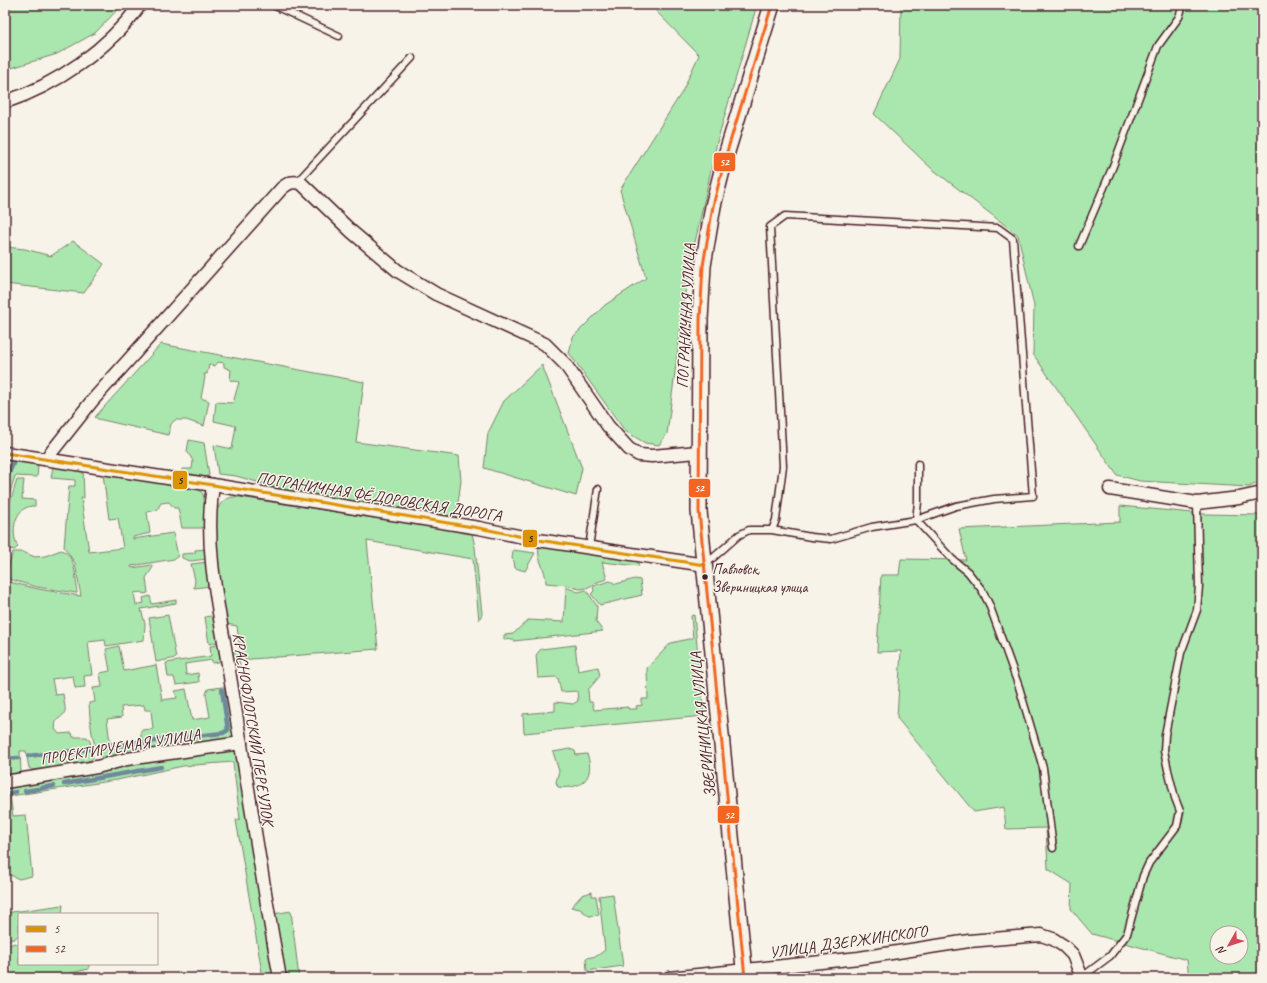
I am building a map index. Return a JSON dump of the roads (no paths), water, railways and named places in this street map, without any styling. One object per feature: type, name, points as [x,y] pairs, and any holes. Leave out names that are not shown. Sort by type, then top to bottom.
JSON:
[{"type":"street","points":[[5,102],[46,85],[72,70],[107,41],[129,20],[140,5]]},
{"type":"street","name":"ПОГРАНИЧНАЯ УЛИЦА","points":[[706,565],[699,510],[698,452],[701,293],[707,236],[726,155],[772,5]]},
{"type":"street","points":[[46,459],[92,401],[282,188],[292,182],[302,184],[352,232],[398,271],[436,294],[544,344],[565,364],[608,426],[629,449],[639,454],[652,456],[698,452]]},
{"type":"street","name":"ПОГРАНИЧНАЯ ФЁДОРОВСКАЯ ДОРОГА","points":[[5,453],[706,565]]},
{"type":"street","name":"КРАСНОФЛОТСКИЙ ПЕРЕУЛОК","points":[[212,485],[209,507],[212,569],[280,978]]},
{"type":"street","points":[[1110,489],[1197,503],[1239,498],[1262,493]]},
{"type":"street","name":"ЗВЕРИНИЦКАЯ УЛИЦА","points":[[706,565],[745,974]]},
{"type":"street","name":"ПРОЕКТИРУЕМАЯ УЛИЦА","points":[[5,782],[97,767],[127,759],[241,743]]},
{"type":"street","name":"УЛИЦА ДЗЕРЖИНСКОГО","points":[[669,978],[745,974],[969,941],[1031,935],[1041,935],[1053,939],[1064,946],[1073,955],[1082,977]]},
{"type":"lane","points":[[273,5],[339,36]]},
{"type":"lane","points":[[1079,246],[1113,166],[1158,46],[1179,17],[1182,5]]},
{"type":"lane","points":[[297,182],[412,58]]},
{"type":"lane","points":[[706,565],[739,535],[749,530],[772,530],[831,539],[872,527],[916,520],[956,506],[994,499],[1033,496],[1012,239],[998,228],[785,216],[770,227],[783,466],[776,520],[772,530]]},
{"type":"lane","points":[[918,464],[918,502],[916,520],[952,559],[968,572],[982,590],[989,604],[1019,687],[1043,768],[1053,848]]},
{"type":"lane","points":[[589,547],[598,489]]},
{"type":"lane","points":[[1082,977],[1110,956],[1127,934],[1143,876],[1149,863],[1177,826],[1180,811],[1175,798],[1164,751],[1165,734],[1181,653],[1197,610],[1199,586],[1197,503]]},
{"type":"waterway","points":[[5,481],[13,464]]},
{"type":"waterway","points":[[159,740],[223,733],[228,730],[222,690]]},
{"type":"waterway","points":[[98,748],[156,741]]},
{"type":"waterway","points":[[28,756],[90,749]]},
{"type":"waterway","points":[[5,759],[18,758]]},
{"type":"waterway","points":[[64,784],[161,767]]},
{"type":"waterway","points":[[41,788],[54,786]]},
{"type":"waterway","points":[[25,791],[38,789]]},
{"type":"waterway","points":[[5,794],[16,792]]},
{"type":"place","name":"Павловск, Звериницкая улица","points":[[705,577]]}]
